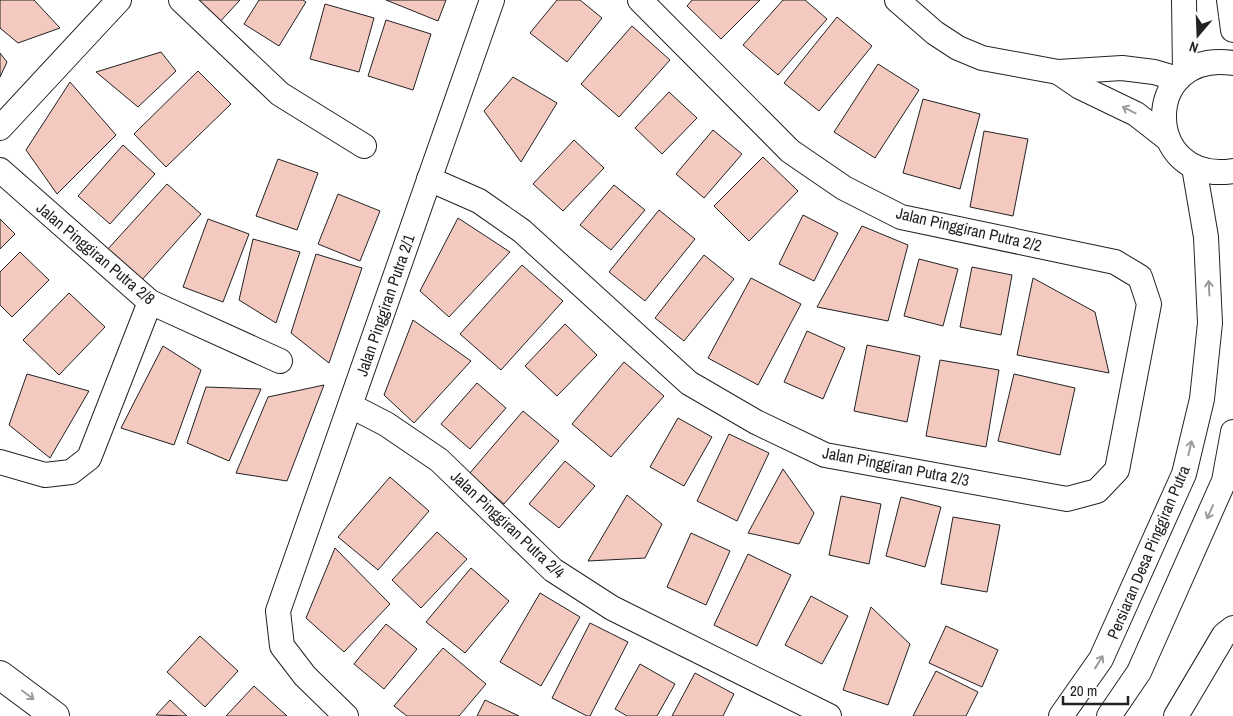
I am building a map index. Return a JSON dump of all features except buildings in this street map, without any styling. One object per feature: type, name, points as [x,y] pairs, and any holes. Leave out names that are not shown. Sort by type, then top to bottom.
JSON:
[{"type":"main road","points":[[0,674],[55,716]]},
{"type":"street","points":[[0,128],[119,0]]},
{"type":"street","points":[[180,0],[280,94],[364,146]]},
{"type":"street","name":"Jalan Pinggiran Putra 2/1","points":[[346,716],[305,676],[282,646],[278,610],[492,0]]},
{"type":"street","name":"Jalan Pinggiran Putra 2/2","points":[[640,0],[790,151],[844,188],[901,216],[1115,262],[1140,277],[1149,304],[1133,387]]},
{"type":"street","points":[[897,0],[935,34],[958,48],[982,58],[1058,72],[1122,68],[1181,76]]},
{"type":"street","points":[[1181,76],[1184,0]]},
{"type":"street","points":[[1229,0],[1233,30]]},
{"type":"street","points":[[1168,139],[1164,124],[1164,108],[1169,93],[1181,76],[1201,64],[1220,61],[1233,63]]},
{"type":"street","points":[[1058,72],[1080,87],[1136,114],[1168,139],[1179,155],[1194,167],[1221,173],[1233,171]]},
{"type":"street","name":"Persiaran Desa Pinggiran Putra","points":[[1061,716],[1101,658],[1184,474],[1202,399],[1210,323],[1206,237],[1194,167]]},
{"type":"street","name":"Jalan Pinggiran Putra 2/8","points":[[0,170],[150,302],[280,361]]},
{"type":"street","name":"Jalan Pinggiran Putra 2/3","points":[[429,179],[479,201],[522,231],[689,382],[756,422],[825,455],[1067,499],[1097,491],[1117,470],[1133,387]]},
{"type":"street","points":[[0,462],[45,475],[71,472],[89,458],[150,302]]},
{"type":"street","name":"Jalan Pinggiran Putra 2/4","points":[[351,406],[386,424],[439,460],[553,570],[612,608],[829,716]]},
{"type":"street","points":[[1109,716],[1139,672],[1224,481],[1233,432]]},
{"type":"street","points":[[1176,716],[1224,635],[1233,628]]}]
